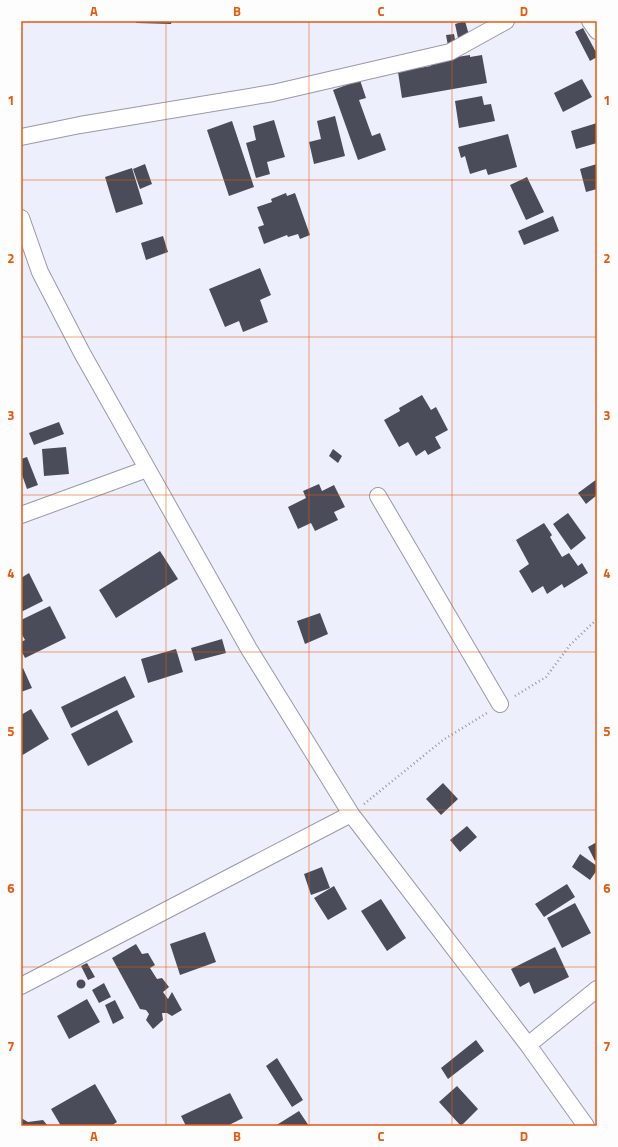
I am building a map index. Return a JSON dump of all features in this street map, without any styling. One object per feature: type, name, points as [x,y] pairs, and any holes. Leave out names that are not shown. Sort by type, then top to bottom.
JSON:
[{"type":"street","points":[[21,137],[80,125],[273,94],[450,52],[506,21]]},
{"type":"street","points":[[590,21],[597,31]]},
{"type":"street","points":[[21,218],[40,272],[82,353],[249,649],[352,814],[528,1045],[582,1124]]},
{"type":"street","points":[[21,515],[147,469]]},
{"type":"street","points":[[378,496],[500,704]]},
{"type":"street","points":[[21,986],[352,814]]},
{"type":"street","points":[[528,1045],[597,989]]},
{"type":"path","points":[[352,814],[443,740],[546,677],[570,645],[597,619]]},
{"type":"building","points":[[136,21],[172,21],[171,24],[136,23]]},
{"type":"building","points":[[465,21],[469,35],[458,38],[455,24]]},
{"type":"building","points":[[583,28],[597,54],[597,57],[590,61],[575,32]]},
{"type":"building","points":[[454,34],[456,45],[448,46],[446,35]]},
{"type":"building","points":[[470,55],[470,57],[482,55],[487,83],[402,98],[398,72],[405,71],[404,67],[418,65],[419,68],[431,66],[430,61]]},
{"type":"building","points":[[582,79],[592,97],[563,112],[554,93]]},
{"type":"building","points":[[360,80],[366,98],[359,100],[372,136],[380,133],[386,150],[358,160],[333,90]]},
{"type":"building","points":[[482,96],[484,105],[491,104],[495,121],[459,128],[455,101]]},
{"type":"building","points":[[335,116],[345,156],[314,164],[309,142],[321,139],[317,121]]},
{"type":"building","points":[[274,120],[285,157],[267,162],[270,174],[256,178],[246,143],[256,140],[253,126]]},
{"type":"building","points":[[232,121],[254,187],[229,196],[207,130]]},
{"type":"building","points":[[597,123],[597,143],[576,149],[571,131]]},
{"type":"building","points":[[508,134],[517,167],[488,175],[486,169],[470,174],[465,156],[461,158],[458,147]]},
{"type":"building","points":[[145,164],[152,184],[140,189],[133,169]]},
{"type":"building","points":[[597,164],[597,189],[586,192],[580,169]]},
{"type":"building","points":[[132,168],[143,204],[116,213],[105,177]]},
{"type":"building","points":[[527,177],[544,212],[526,220],[510,185]]},
{"type":"building","points":[[286,193],[287,196],[295,193],[310,235],[300,239],[298,234],[288,237],[287,235],[264,244],[258,227],[264,225],[257,207],[272,202],[271,199]]},
{"type":"building","points":[[553,216],[559,231],[524,245],[518,231]]},
{"type":"building","points":[[163,236],[168,252],[146,260],[141,243]]},
{"type":"building","points":[[260,268],[271,295],[260,300],[268,322],[243,332],[239,321],[225,327],[209,289]]},
{"type":"building","points":[[422,395],[431,410],[436,407],[448,430],[435,437],[441,448],[428,455],[425,450],[416,456],[408,442],[399,447],[384,420],[400,411],[399,408]]},
{"type":"building","points":[[59,422],[64,434],[34,445],[29,433]]},
{"type":"building","points":[[66,447],[69,474],[44,476],[42,449]]},
{"type":"building","points":[[333,449],[342,456],[338,463],[329,456]]},
{"type":"building","points":[[27,457],[38,485],[27,489],[21,472],[21,459]]},
{"type":"building","points":[[597,479],[597,495],[586,504],[578,493]]},
{"type":"building","points":[[319,484],[322,491],[334,485],[345,507],[334,512],[338,520],[315,531],[311,523],[298,529],[288,507],[306,498],[303,491]]},
{"type":"building","points":[[568,513],[586,538],[571,550],[553,524]]},
{"type":"building","points":[[544,523],[552,535],[550,537],[562,557],[569,553],[578,566],[582,563],[588,573],[564,588],[562,584],[547,594],[543,586],[532,593],[519,571],[529,564],[516,540]]},
{"type":"building","points":[[160,551],[178,579],[116,618],[99,590]]},
{"type":"building","points":[[29,573],[43,601],[21,612],[21,578]]},
{"type":"building","points":[[50,606],[66,638],[25,658],[21,650],[21,642],[25,640],[21,633],[21,620]]},
{"type":"building","points":[[320,613],[328,634],[305,644],[297,621]]},
{"type":"building","points":[[222,639],[226,653],[195,661],[191,648]]},
{"type":"building","points":[[176,649],[183,672],[148,683],[141,659]]},
{"type":"building","points":[[23,668],[32,688],[21,692],[21,669]]},
{"type":"building","points":[[125,676],[135,697],[71,728],[61,707]]},
{"type":"building","points":[[31,709],[49,739],[21,756],[21,715]]},
{"type":"building","points":[[117,710],[133,742],[88,766],[71,734]]},
{"type":"building","points":[[443,783],[458,799],[441,815],[426,799]]},
{"type":"building","points":[[467,826],[477,837],[460,852],[450,840]]},
{"type":"building","points":[[597,842],[597,859],[595,861],[588,847]]},
{"type":"building","points":[[580,854],[597,866],[597,870],[590,880],[572,867]]},
{"type":"building","points":[[322,867],[330,888],[311,895],[304,874]]},
{"type":"building","points":[[567,884],[575,897],[544,917],[535,904]]},
{"type":"building","points":[[334,886],[347,909],[328,920],[314,898]]},
{"type":"building","points":[[381,899],[406,938],[387,951],[361,911]]},
{"type":"building","points":[[575,903],[591,933],[562,948],[547,918]]},
{"type":"building","points":[[205,932],[216,962],[180,975],[170,944]]},
{"type":"building","points":[[136,944],[142,954],[148,953],[155,965],[150,968],[157,979],[162,978],[169,987],[163,992],[168,999],[172,992],[182,1010],[172,1016],[167,1013],[162,1013],[163,1020],[153,1029],[146,1020],[149,1014],[146,1010],[140,1009],[112,958]]},
{"type":"building","points":[[555,947],[569,977],[534,994],[529,982],[520,987],[511,969]]},
{"type":"building","points":[[87,963],[95,977],[88,980],[81,966]]},
{"type":"building","points":[[81,979],[86,984],[81,989],[76,984]]},
{"type":"building","points":[[104,983],[111,997],[99,1003],[92,990]]},
{"type":"building","points":[[87,999],[100,1022],[69,1039],[57,1016]]},
{"type":"building","points":[[115,1000],[124,1018],[113,1024],[105,1005]]},
{"type":"building","points":[[476,1040],[484,1051],[448,1079],[441,1068]]},
{"type":"building","points":[[277,1058],[303,1100],[292,1107],[266,1066]]},
{"type":"building","points":[[95,1084],[117,1122],[111,1126],[61,1126],[51,1109]]},
{"type":"building","points":[[457,1086],[478,1109],[461,1126],[439,1102]]},
{"type":"building","points":[[230,1093],[243,1118],[227,1126],[186,1126],[181,1116]]},
{"type":"building","points":[[299,1111],[309,1126],[275,1126]]},
{"type":"building","points":[[21,1118],[28,1122],[43,1120],[48,1126],[21,1126]]}]
